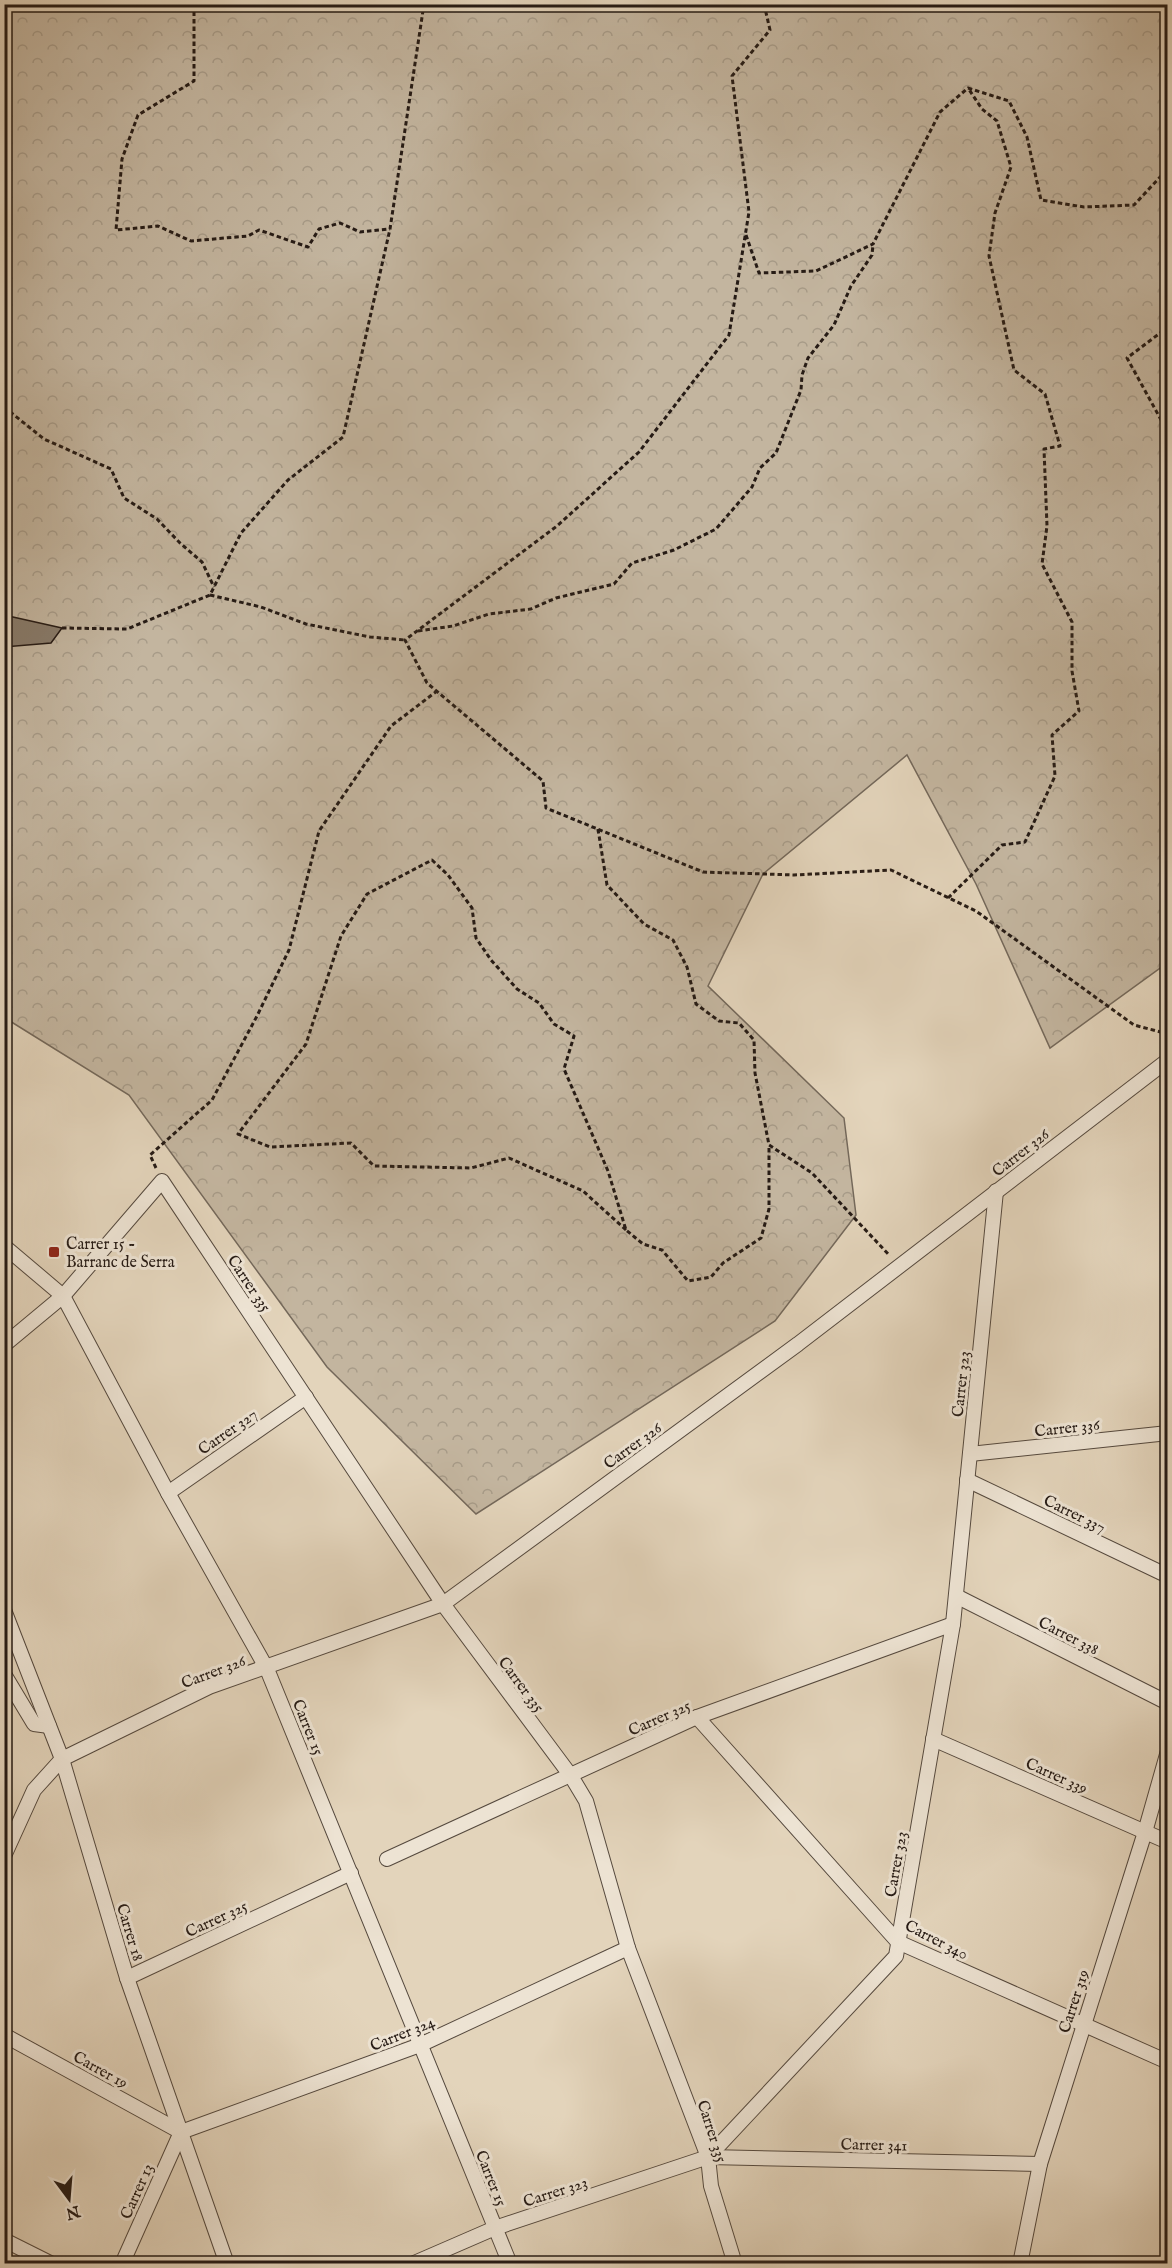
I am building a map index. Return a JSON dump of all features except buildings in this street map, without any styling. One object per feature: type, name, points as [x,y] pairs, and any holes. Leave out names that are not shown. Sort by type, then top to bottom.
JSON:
[{"type":"street","name":"Carrer 326","points":[[62,1760],[209,1687],[267,1669],[442,1604],[798,1344],[1167,1060]]},
{"type":"street","points":[[4,1345],[63,1296],[162,1181]]},
{"type":"street","name":"Carrer 335","points":[[162,1181],[442,1604],[571,1776],[586,1801],[628,1948],[708,2157],[711,2186],[735,2264]]},
{"type":"street","name":"Carrer 323","points":[[412,2264],[495,2228],[708,2157],[896,1956],[953,1624],[996,1191]]},
{"type":"street","name":"Carrer 15","points":[[4,1246],[63,1296],[168,1493],[267,1669],[510,2264]]},
{"type":"street","name":"Carrer 327","points":[[168,1493],[306,1397]]},
{"type":"street","name":"Carrer 336","points":[[970,1454],[1167,1434]]},
{"type":"street","name":"Carrer 337","points":[[968,1479],[1167,1576]]},
{"type":"street","name":"Carrer 338","points":[[956,1596],[1167,1703]]},
{"type":"street","name":"Carrer 18","points":[[4,1610],[62,1760],[127,1978],[227,2264]]},
{"type":"street","name":"Carrer 325","points":[[387,1859],[697,1717],[953,1624]]},
{"type":"street","points":[[4,1674],[34,1724],[49,1726]]},
{"type":"street","name":"Carrer 340","points":[[697,1717],[898,1942],[1167,2062]]},
{"type":"street","name":"Carrer 339","points":[[933,1739],[1167,1842]]},
{"type":"street","name":"Carrer 319","points":[[1020,2264],[1040,2164],[1145,1832],[1167,1750]]},
{"type":"street","points":[[4,1856],[34,1790],[62,1760]]},
{"type":"street","name":"Carrer 325","points":[[127,1978],[351,1873]]},
{"type":"street","name":"Carrer 324","points":[[181,2132],[420,2045],[628,1948]]},
{"type":"street","name":"Carrer 19","points":[[4,2036],[181,2132]]},
{"type":"street","name":"Carrer 13","points":[[122,2264],[181,2132]]},
{"type":"street","name":"Carrer 341","points":[[708,2157],[1040,2164]]},
{"type":"street","points":[[4,2240],[52,2264]]},
{"type":"path","points":[[194,4],[194,81],[138,115],[122,159],[116,230],[158,226],[191,241],[248,236],[259,230],[308,247],[319,229],[340,223],[360,232],[390,229]]},
{"type":"path","points":[[210,596],[241,533],[288,480],[343,437],[390,229],[424,4]]},
{"type":"path","points":[[62,628],[127,629],[210,596],[261,607],[306,624],[370,637],[405,640],[557,526],[639,452],[729,335],[749,212],[732,76],[770,30],[764,4]]},
{"type":"path","points":[[417,632],[453,626],[489,614],[531,609],[556,598],[614,584],[632,563],[674,550],[717,529],[752,487],[760,468],[776,453],[801,390],[802,375],[808,358],[834,325],[850,286],[872,255],[873,244],[940,112],[968,88]]},
{"type":"path","points":[[968,88],[1009,101],[1026,138],[1041,200],[1084,207],[1134,205],[1161,176],[1167,178]]},
{"type":"path","points":[[948,897],[1002,845],[1025,842],[1054,776],[1052,735],[1079,711],[1072,671],[1072,622],[1042,564],[1047,526],[1044,449],[1060,446],[1045,394],[1014,370],[989,256],[995,213],[1011,167],[997,121],[982,109],[968,88]]},
{"type":"path","points":[[746,232],[759,273],[816,272],[873,244]]},
{"type":"path","points":[[1165,427],[1127,358],[1167,327]]},
{"type":"path","points":[[4,407],[44,438],[111,469],[124,498],[157,519],[202,562],[214,587]]},
{"type":"path","points":[[405,640],[427,683],[543,781],[546,808],[703,872],[794,875],[891,870],[975,911],[1134,1025],[1167,1034]]},
{"type":"path","points":[[162,1181],[150,1155],[212,1100],[289,950],[318,831],[391,726],[437,691]]},
{"type":"path","points":[[598,829],[607,885],[644,924],[673,940],[687,966],[696,1004],[719,1021],[739,1023],[754,1040],[755,1073],[770,1145],[769,1209],[761,1239],[723,1263],[711,1277],[688,1281],[662,1250],[643,1244],[626,1230],[583,1191],[509,1158],[471,1168],[374,1166],[351,1143],[270,1147],[238,1134],[306,1044],[341,936],[367,894],[432,860],[448,875],[472,908],[476,938],[491,960],[517,989],[539,1003],[554,1024],[574,1036],[564,1070],[608,1171],[626,1230]]},
{"type":"path","points":[[770,1145],[812,1173],[899,1266]]},
{"type":"green space","points":[[4,5],[1167,5],[1167,963],[1050,1048],[976,884],[907,755],[763,874],[708,986],[844,1118],[856,1215],[775,1321],[476,1514],[327,1367],[129,1095],[5,1018]]},
{"type":"place","name":"Carrer 15 - Barranc de Serra","points":[[54,1252]]}]
